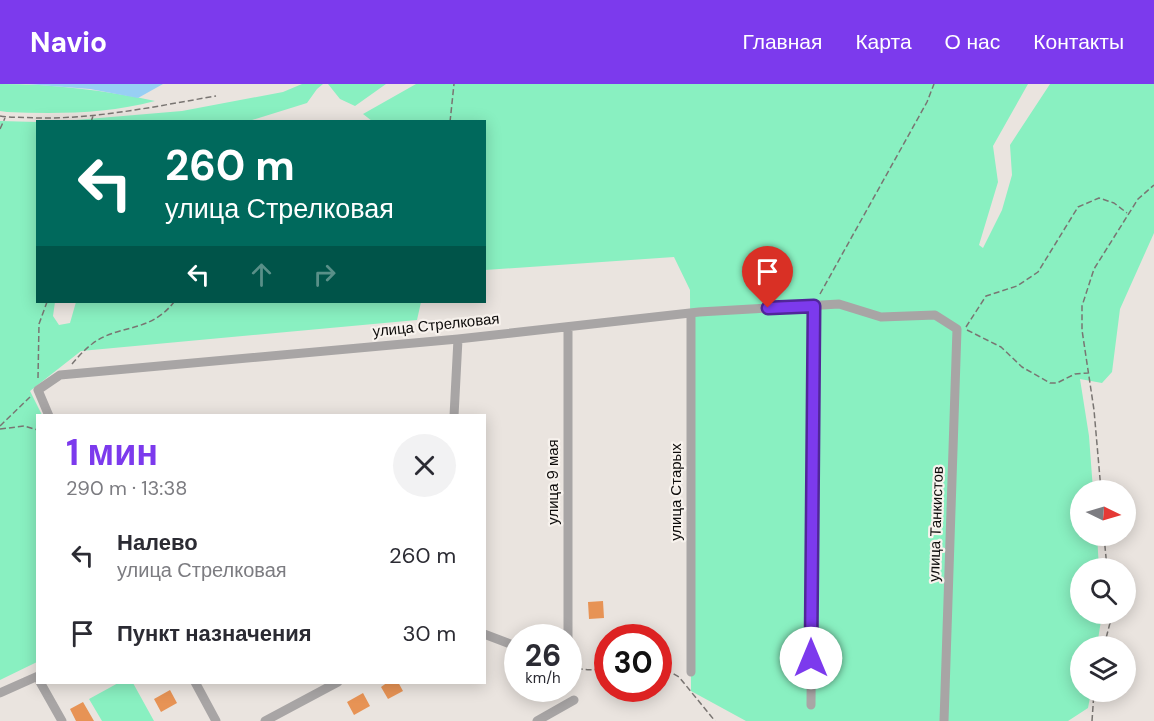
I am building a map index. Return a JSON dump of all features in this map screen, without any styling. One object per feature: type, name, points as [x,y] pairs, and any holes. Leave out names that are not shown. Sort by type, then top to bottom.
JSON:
[{"type":"street","name":"улица Стрелковая","points":[[60,375],[458,339],[691,313],[839,304],[880,317],[935,315],[957,329]]},
{"type":"street","points":[[811,705],[814,306]]},
{"type":"street","name":"улица Старых","points":[[691,313],[691,672]]},
{"type":"street","name":"улица 9 мая","points":[[568,327],[568,624]]},
{"type":"street","name":"улица Танкистов","points":[[944,721],[957,329]]},
{"type":"street","points":[[454,414],[458,339]]},
{"type":"street","points":[[48,414],[38,390],[60,375]]},
{"type":"street","points":[[486,635],[504,642]]},
{"type":"street","points":[[0,693],[36,676]]},
{"type":"street","points":[[41,684],[62,721]]},
{"type":"street","points":[[196,684],[216,721]]},
{"type":"street","points":[[265,721],[334,684]]},
{"type":"street","points":[[537,721],[570,702]]},
{"type":"path","points":[[450,120],[454,84]]},
{"type":"path","points":[[814,306],[927,102],[934,84]]},
{"type":"path","points":[[0,116],[58,118],[138,111],[216,96]]},
{"type":"path","points":[[92,120],[94,115]]},
{"type":"path","points":[[0,129],[5,117]]},
{"type":"path","points":[[1100,480],[1094,410],[1082,330],[1082,306],[1094,269],[1138,199],[1154,185]]},
{"type":"path","points":[[1088,373],[1075,374],[1057,383],[1050,383],[1022,367],[1001,347],[964,330],[986,296],[1028,281],[1038,272],[1078,207],[1099,198],[1114,203],[1128,214]]},
{"type":"path","points":[[0,427],[38,390],[39,324],[47,303]]},
{"type":"path","points":[[60,375],[93,343],[152,322],[164,314],[173,303]]},
{"type":"path","points":[[0,427],[24,426],[36,429]]},
{"type":"path","points":[[672,673],[679,677],[715,721]]},
{"type":"path","points":[[1092,721],[1093,702]]},
{"type":"green space","points":[[0,84],[78,88],[155,101],[81,112],[7,112],[0,111]]},
{"type":"green space","points":[[302,84],[323,84],[307,103],[252,120],[76,120],[182,111],[283,92]]},
{"type":"green space","points":[[328,84],[386,84],[355,106],[340,99]]},
{"type":"green space","points":[[416,84],[1028,84],[993,146],[998,182],[979,245],[983,248],[1002,210],[1012,175],[1010,145],[1050,84],[1154,84],[1154,233],[1120,309],[1112,372],[1102,383],[1080,379],[1089,436],[1092,480],[1070,480],[1070,546],[1098,546],[1098,558],[1070,558],[1070,624],[1100,624],[1099,636],[1070,636],[1070,702],[1089,702],[1088,708],[1068,721],[746,721],[691,691],[690,290],[674,257],[486,270],[486,120],[371,120],[363,114]]},
{"type":"green space","points":[[0,121],[36,122],[36,303],[55,303],[53,316],[59,325],[70,323],[76,303],[421,303],[417,320],[81,351],[30,391],[42,414],[36,414],[36,662],[0,680]]},
{"type":"green space","points":[[116,684],[134,684],[154,721],[102,721],[89,699]]},
{"type":"water","points":[[26,84],[163,84],[138,98],[90,89]]},
{"type":"building","points":[[603,601],[604,618],[589,619],[588,602]]},
{"type":"building","points":[[385,684],[399,684],[403,691],[388,699],[381,687]]},
{"type":"building","points":[[170,690],[177,703],[161,712],[154,699]]},
{"type":"building","points":[[363,693],[370,706],[354,715],[347,702]]},
{"type":"building","points":[[83,702],[94,721],[76,721],[70,709]]},
{"type":"route","points":[[768,308],[814,306],[811,658]]}]
